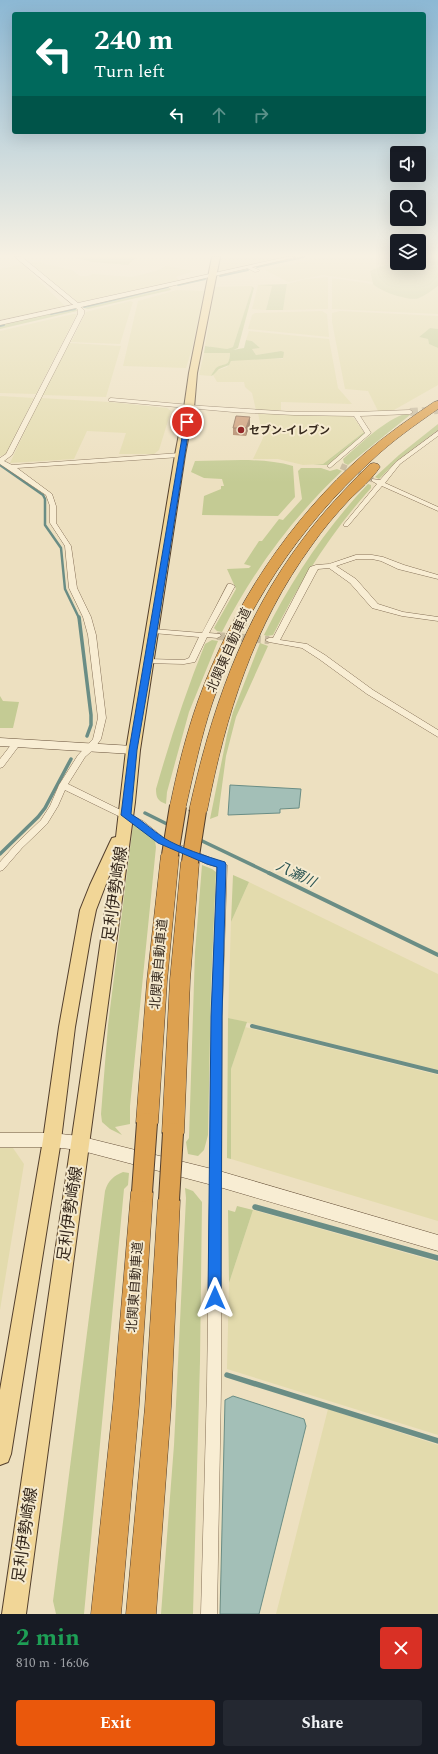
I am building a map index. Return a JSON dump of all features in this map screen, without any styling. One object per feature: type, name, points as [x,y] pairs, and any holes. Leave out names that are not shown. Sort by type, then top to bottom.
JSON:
[{"type":"highway","name":"北関東自動車道","points":[[106,1614],[126,1405],[157,981],[170,855],[178,806],[195,734],[218,670],[244,614],[276,560],[309,517],[348,476],[385,442],[438,404]]},
{"type":"highway","name":"北関東自動車道","points":[[141,1614],[158,1407],[181,972],[190,862],[205,773],[224,703],[252,632],[274,592],[308,539],[344,496],[392,450],[438,416]]},
{"type":"main road","name":"足利伊勢崎線","points":[[14,1614],[126,815],[133,750],[180,455],[190,408],[194,373],[202,332]]},
{"type":"main road","name":"足利伊勢崎線","points":[[0,1454],[88,910],[97,885],[120,836],[126,815]]},
{"type":"street","points":[[0,868],[19,846],[44,822],[54,806],[63,785],[82,755],[97,739],[102,718],[92,635],[87,617],[73,588],[68,546],[53,523],[53,506],[49,494],[0,461],[9,455],[72,332]]},
{"type":"street","points":[[111,400],[249,412],[356,414],[410,412]]},
{"type":"street","points":[[341,466],[332,465],[368,433],[356,414]]},
{"type":"street","points":[[346,524],[377,482],[398,463],[438,433]]},
{"type":"street","points":[[11,467],[180,455]]},
{"type":"street","points":[[377,482],[438,509]]},
{"type":"street","points":[[438,577],[401,567],[383,559],[372,557],[356,557],[330,566],[316,567],[313,569],[272,640],[304,646],[322,657],[370,692],[438,734]]},
{"type":"street","points":[[330,566],[352,581],[375,606],[402,614],[438,619]]},
{"type":"street","points":[[148,661],[190,661],[230,586]]},
{"type":"street","points":[[153,630],[217,636]]},
{"type":"street","points":[[0,742],[133,750]]},
{"type":"street","points":[[0,765],[17,743]]},
{"type":"street","points":[[63,785],[126,815],[140,823],[161,840],[203,859],[222,865],[216,1016],[216,1178],[209,1614]]},
{"type":"street","points":[[0,1140],[52,1140],[79,1143],[216,1178],[438,1243]]},
{"type":"shaded area","points":[[0,332],[68,332],[36,394],[0,393]]},
{"type":"shaded area","points":[[76,332],[124,332],[120,344],[71,342]]},
{"type":"shaded area","points":[[131,332],[195,332],[186,368],[123,366]]},
{"type":"shaded area","points":[[207,332],[238,332],[233,347],[227,349],[210,348],[210,346],[205,346]]},
{"type":"shaded area","points":[[249,332],[329,339],[338,388],[352,404],[281,402],[281,410],[256,410],[252,393],[245,387],[244,382],[217,382],[213,375],[216,371],[227,367],[231,361],[261,358],[283,359],[281,351],[256,355],[252,349],[260,348],[252,341],[246,340]]},
{"type":"shaded area","points":[[282,332],[329,332],[329,337]]},
{"type":"shaded area","points":[[334,332],[425,332],[419,337],[428,339],[429,344],[438,348],[438,385],[394,410],[378,411],[368,391],[345,389]]},
{"type":"shaded area","points":[[69,343],[121,346],[106,397],[42,395]]},
{"type":"shaded area","points":[[204,353],[230,353],[229,360],[226,365],[216,368],[211,376],[199,375]]},
{"type":"shaded area","points":[[0,396],[34,398],[6,455],[0,456]]},
{"type":"shaded area","points":[[40,398],[110,402],[167,408],[171,411],[159,450],[154,454],[119,454],[126,433],[87,431],[74,459],[10,463]]},
{"type":"shaded area","points":[[258,413],[349,416],[354,418],[364,432],[323,464],[303,465],[278,459],[253,459],[263,438]]},
{"type":"shaded area","points":[[249,882],[438,974],[438,1070],[228,1018],[231,922]]},
{"type":"shaded area","points":[[245,1027],[438,1075],[438,1221],[231,1159],[231,1069]]},
{"type":"shaded area","points":[[0,1148],[13,1148],[24,1164],[0,1310]]},
{"type":"shaded area","points":[[253,1210],[438,1262],[438,1435],[227,1369],[229,1283]]},
{"type":"shaded area","points":[[328,1409],[438,1445],[438,1614],[276,1614]]},
{"type":"green space","points":[[238,332],[242,332],[238,348],[233,350],[244,348],[246,340],[252,341],[260,348],[252,349],[256,355],[281,351],[284,352],[283,358],[231,361],[229,365],[219,369],[211,376],[216,368],[226,364],[229,361],[230,353],[204,353],[205,346],[227,349],[233,347]]},
{"type":"green space","points":[[425,332],[438,332],[438,348],[429,344],[428,339],[419,337]]},
{"type":"green space","points":[[406,414],[410,415],[348,465],[344,463],[343,459],[373,433],[391,420]]},
{"type":"green space","points":[[438,424],[438,430],[398,460],[379,479],[375,477],[399,455]]},
{"type":"green space","points":[[364,432],[365,434],[328,465],[313,465],[323,464]]},
{"type":"green space","points":[[257,460],[293,466],[295,497],[278,516],[202,515],[204,496],[221,489],[221,486],[224,486],[222,479],[204,478],[191,472],[195,461]]},
{"type":"green space","points":[[301,468],[321,468],[330,471],[337,469],[342,471],[307,507],[275,546],[234,609],[222,632],[217,631],[214,628],[236,589],[227,569],[249,568],[251,566],[244,564],[259,541],[262,541],[279,519],[283,520],[302,499],[298,471]]},
{"type":"green space","points":[[368,484],[371,485],[371,488],[342,523],[317,558],[294,595],[273,635],[264,635],[286,594],[310,555],[352,501]]},
{"type":"green space","points":[[212,640],[218,641],[189,712],[167,792],[166,804],[158,799],[156,789],[198,662],[205,644]]},
{"type":"green space","points":[[260,643],[268,646],[236,717],[226,756],[218,816],[210,819],[233,712]]},
{"type":"green space","points":[[0,696],[3,701],[19,702],[13,728],[0,728]]},
{"type":"green space","points":[[133,825],[137,825],[155,841],[156,847],[130,1106],[130,1124],[115,1127],[122,1135],[110,1129],[102,1122],[101,1114],[108,1025]]},
{"type":"green space","points":[[202,865],[216,872],[211,987],[208,1135],[204,1150],[198,1156],[188,1154],[186,1142],[189,1138],[195,952]]},
{"type":"green space","points":[[233,875],[249,882],[231,922]]},
{"type":"green space","points":[[228,1018],[247,1022],[231,1069],[231,1159],[227,1158]]},
{"type":"green space","points":[[123,1172],[129,1173],[128,1185],[124,1189],[84,1614],[56,1614],[53,1601],[105,1191],[112,1179]]},
{"type":"green space","points":[[185,1188],[193,1191],[202,1202],[200,1361],[193,1614],[161,1614],[174,1445],[186,1198]]},
{"type":"green space","points":[[237,1206],[253,1210],[229,1283],[228,1210],[235,1212]]},
{"type":"water","points":[[230,785],[301,789],[299,808],[280,809],[280,813],[228,815]]},
{"type":"water","points":[[233,1396],[304,1419],[306,1426],[259,1614],[220,1614],[225,1400]]},
{"type":"building","points":[[236,416],[250,417],[246,428],[233,428]]},
{"type":"waterway","points":[[0,465],[43,495],[45,499],[45,525],[61,548],[65,589],[79,618]]},
{"type":"waterway","points":[[79,617],[91,715],[91,725],[87,736]]},
{"type":"waterway","points":[[0,854],[38,817],[45,808],[71,759]]},
{"type":"waterway","name":"八瀬川","points":[[145,813],[171,826]]},
{"type":"waterway","name":"八瀬川","points":[[198,839],[271,874]]},
{"type":"waterway","name":"八瀬川","points":[[269,873],[438,955]]},
{"type":"waterway","points":[[252,1026],[438,1072]]},
{"type":"waterway","points":[[255,1207],[438,1258]]},
{"type":"waterway","points":[[227,1375],[438,1441]]},
{"type":"tunnel","points":[[410,412],[438,410]]},
{"type":"tunnel","points":[[341,466],[374,480]]},
{"type":"tunnel","points":[[217,636],[269,640]]},
{"type":"place","name":"セブン-イレブン","points":[[241,430]]},
{"type":"route","points":[[187,422],[153,630],[150,657],[148,661],[133,750],[126,815],[140,823],[161,840],[183,851],[210,862],[222,865],[216,1016],[215,1298]]}]
